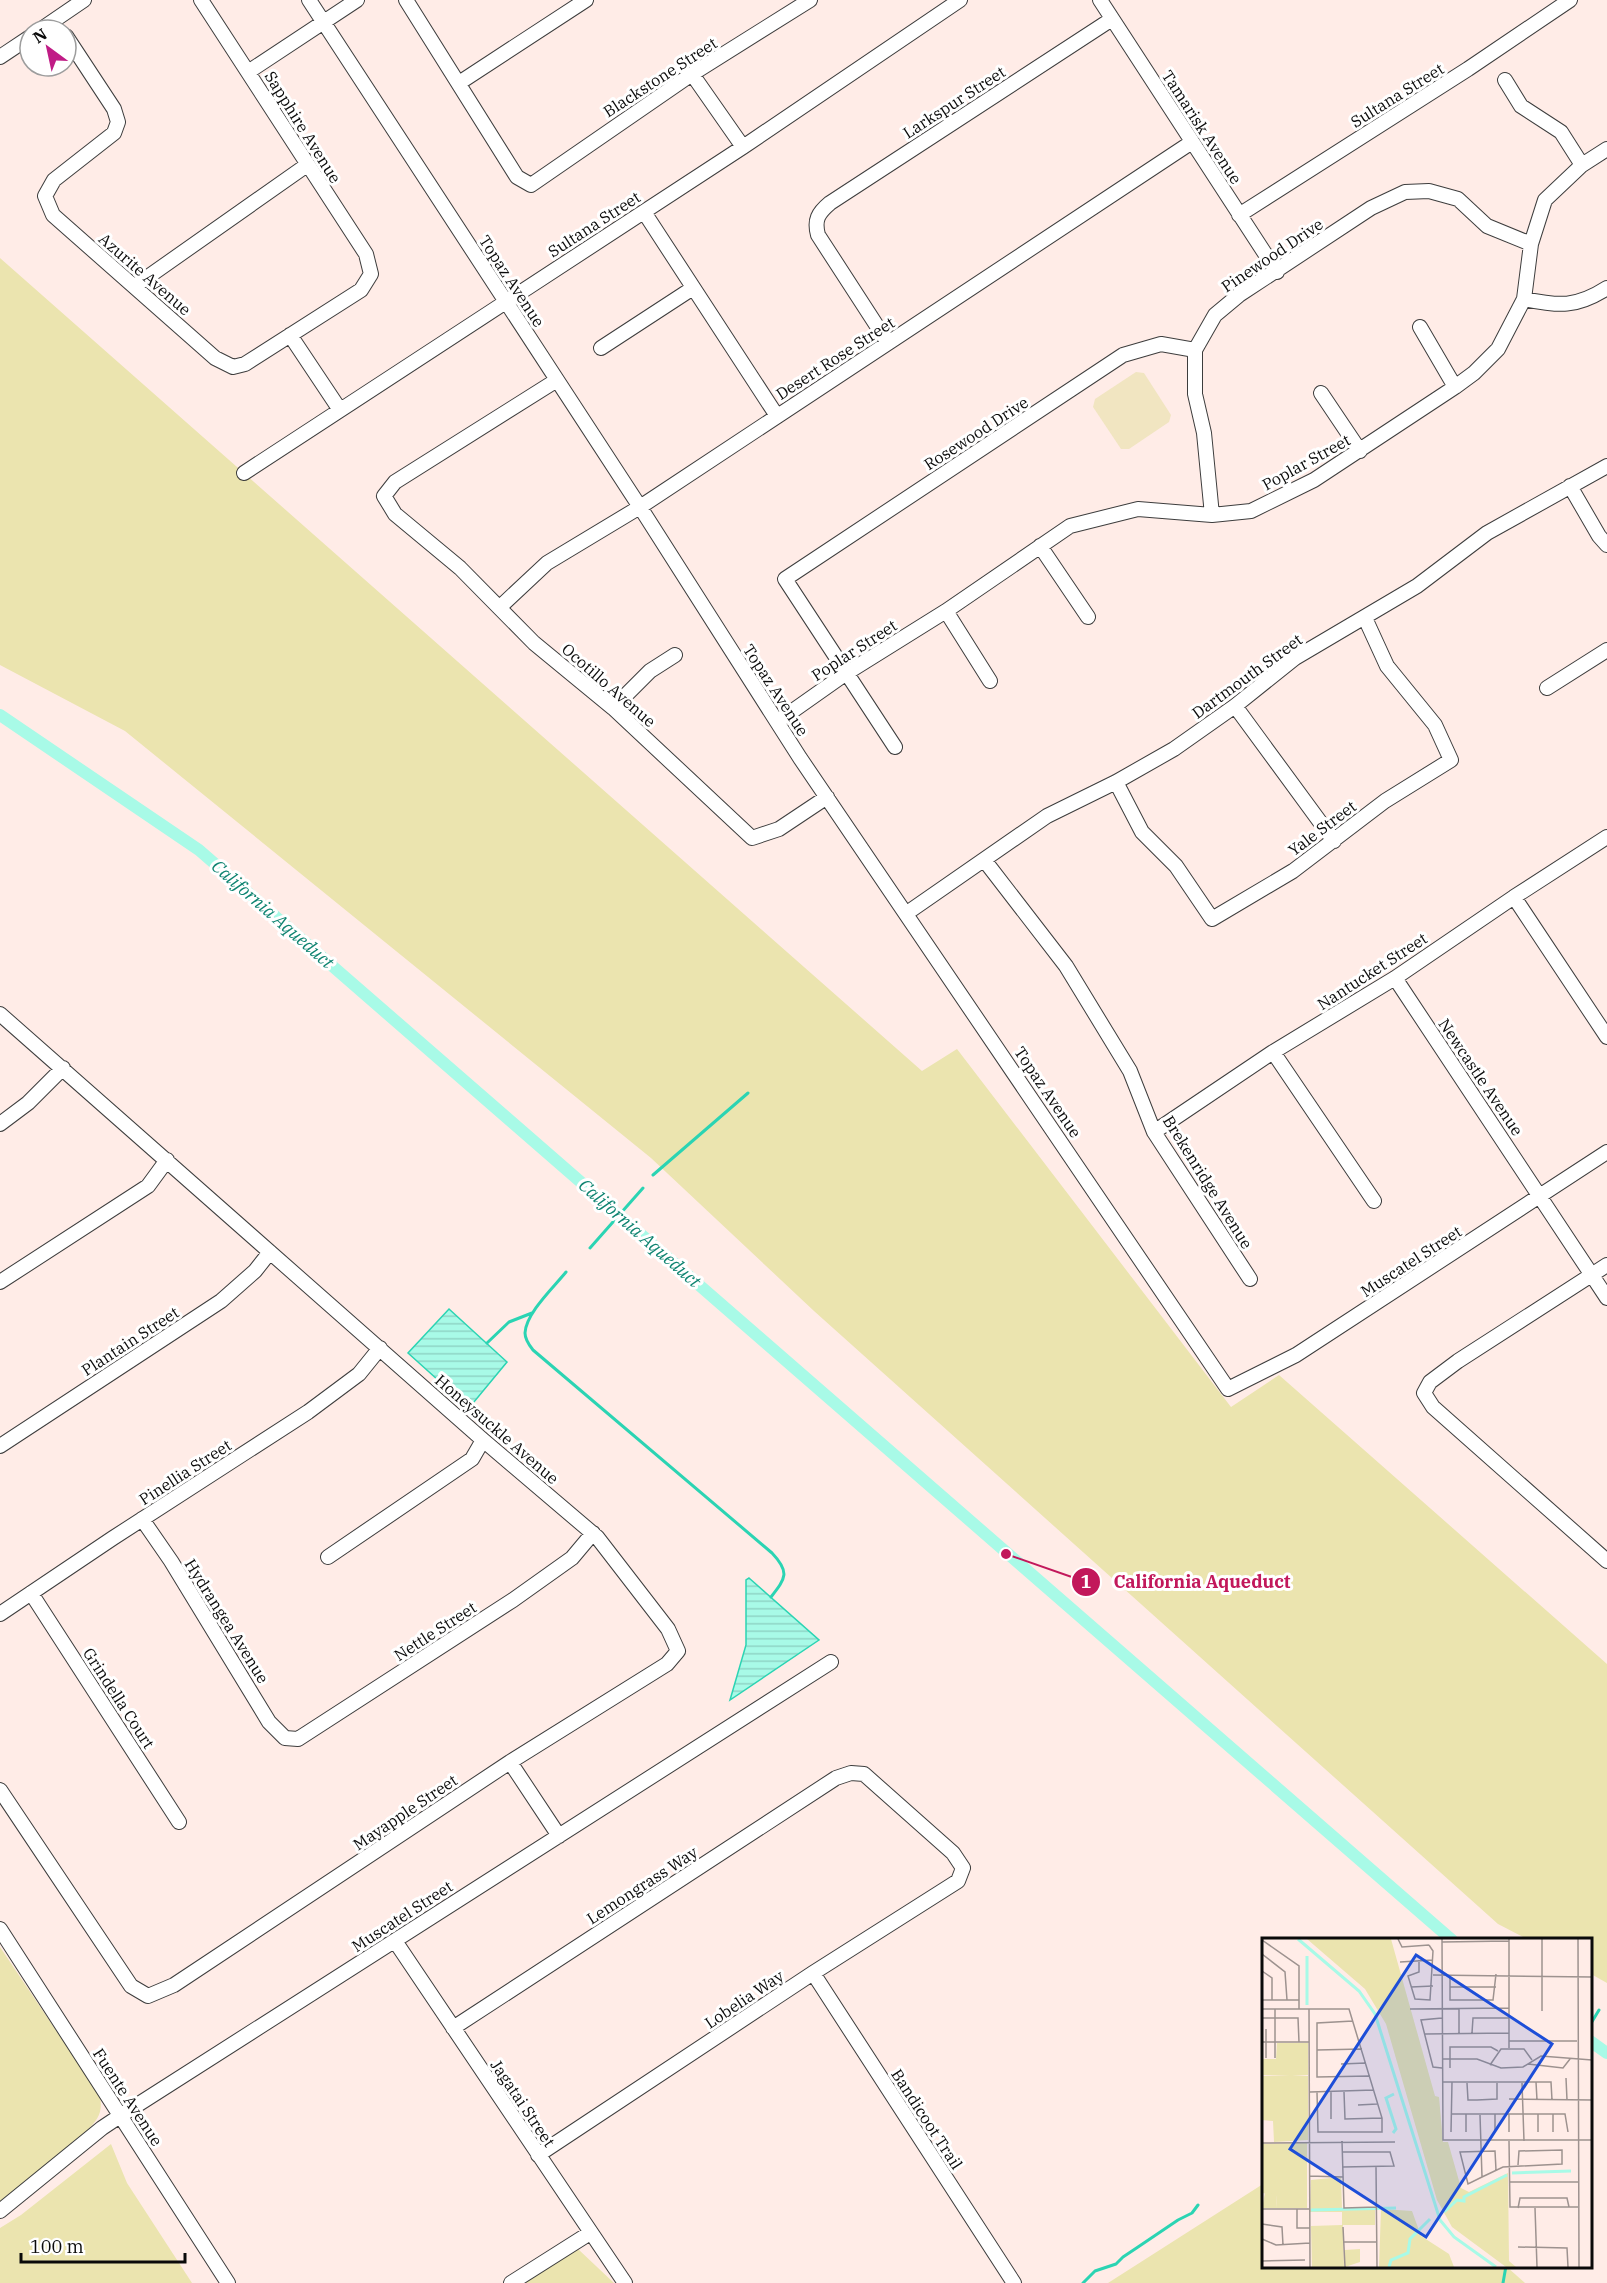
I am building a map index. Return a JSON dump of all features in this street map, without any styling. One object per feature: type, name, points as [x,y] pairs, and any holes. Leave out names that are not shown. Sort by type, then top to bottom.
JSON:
[{"type":"street","points":[[66,18],[84,0]]},
{"type":"street","name":"Sapphire Avenue","points":[[201,0],[366,254],[371,274],[361,290],[290,335]]},
{"type":"street","name":"Topaz Avenue","points":[[309,0],[827,798],[1228,1389]]},
{"type":"street","points":[[249,72],[357,0]]},
{"type":"street","points":[[406,0],[459,83],[586,0]]},
{"type":"street","name":"Blackstone Street","points":[[459,83],[517,177],[531,185],[692,74],[810,0]]},
{"type":"street","name":"Sultana Street","points":[[244,473],[644,212],[960,0]]},
{"type":"street","name":"Tamarisk Avenue","points":[[1100,0],[1277,272]]},
{"type":"street","name":"Sultana Street","points":[[1239,214],[1468,69],[1570,0]]},
{"type":"street","name":"Larkspur Street","points":[[888,343],[818,235],[815,225],[817,217],[830,203],[1112,18]]},
{"type":"street","points":[[0,57],[18,45]]},
{"type":"street","name":"Azurite Avenue","points":[[78,54],[114,109],[118,122],[114,133],[54,180],[45,196],[53,214],[215,358],[233,367],[245,364],[290,335]]},
{"type":"street","points":[[692,74],[742,147]]},
{"type":"street","points":[[1505,80],[1521,106],[1561,132],[1582,165]]},
{"type":"street","name":"Desert Rose Street","points":[[500,607],[547,563],[640,507],[1192,142]]},
{"type":"street","name":"Poplar Street","points":[[777,722],[845,674],[946,611],[1071,526],[1138,509],[1212,515],[1251,511],[1314,480],[1455,387],[1498,349],[1524,299],[1531,244],[1545,200],[1582,165],[1607,149]]},
{"type":"street","points":[[135,286],[307,165]]},
{"type":"street","name":"Pinewood Drive","points":[[1212,515],[1204,433],[1195,394],[1195,350],[1215,315],[1239,295],[1371,208],[1404,192],[1429,191],[1458,199],[1487,226],[1531,244]]},
{"type":"street","points":[[644,212],[777,416]]},
{"type":"street","points":[[601,348],[693,288]]},
{"type":"street","points":[[1524,299],[1549,304],[1577,303],[1607,288]]},
{"type":"street","points":[[1420,327],[1455,387]]},
{"type":"street","points":[[290,335],[340,411]]},
{"type":"street","name":"Rosewood Drive","points":[[845,674],[785,579],[1123,355],[1161,344],[1195,350]]},
{"type":"street","name":"Ocotillo Avenue","points":[[557,380],[395,482],[384,496],[395,514],[460,568],[534,643],[613,708],[752,838],[779,829],[827,798]]},
{"type":"street","points":[[1321,393],[1360,451]]},
{"type":"street","name":"Dartmouth Street","points":[[907,913],[1047,816],[1116,782],[1174,749],[1235,706],[1295,658],[1417,586],[1487,533],[1607,466]]},
{"type":"street","points":[[1570,486],[1599,536],[1607,545]]},
{"type":"street","points":[[1040,546],[1088,617]]},
{"type":"street","points":[[946,611],[990,681]]},
{"type":"street","name":"Yale Street","points":[[1116,782],[1142,832],[1176,866],[1212,919],[1293,871],[1385,801],[1451,760],[1435,725],[1387,666],[1365,618]]},
{"type":"street","points":[[1548,688],[1607,650]]},
{"type":"street","points":[[613,708],[650,671],[675,655]]},
{"type":"street","points":[[845,674],[895,747]]},
{"type":"street","points":[[1235,706],[1334,841]]},
{"type":"street","name":"Nantucket Street","points":[[1154,1132],[1273,1052],[1395,978],[1607,837]]},
{"type":"street","name":"Brekenridge Avenue","points":[[985,861],[1065,966],[1130,1071],[1154,1132],[1250,1279]]},
{"type":"street","points":[[1514,897],[1607,1037]]},
{"type":"street","name":"Newcastle Avenue","points":[[1395,978],[1607,1298]]},
{"type":"street","name":"Honeysuckle Avenue","points":[[0,1014],[483,1440],[593,1533],[668,1629],[678,1651]]},
{"type":"street","points":[[1273,1052],[1374,1201]]},
{"type":"street","points":[[0,1124],[28,1103],[63,1068]]},
{"type":"street","name":"Muscatel Street","points":[[1228,1389],[1296,1355],[1607,1152]]},
{"type":"street","points":[[0,1282],[148,1186],[167,1160]]},
{"type":"street","name":"Plantain Street","points":[[0,1446],[221,1301],[255,1271],[270,1251]]},
{"type":"street","points":[[1607,1265],[1458,1361],[1430,1382],[1424,1393],[1433,1407],[1607,1561]]},
{"type":"street","name":"Pinellia Street","points":[[0,1614],[308,1412],[359,1374],[380,1348]]},
{"type":"street","points":[[328,1557],[472,1459],[483,1440]]},
{"type":"street","name":"Hydrangea Avenue","points":[[142,1519],[171,1561],[269,1722],[285,1738]]},
{"type":"street","name":"Nettle Street","points":[[285,1738],[298,1739],[513,1600],[572,1558],[593,1533]]},
{"type":"street","name":"Grindella Court","points":[[31,1593],[179,1822]]},
{"type":"street","name":"Mayapple Street","points":[[0,1790],[132,1986],[148,1996],[174,1985],[510,1762],[667,1664],[678,1651]]},
{"type":"street","name":"Muscatel Street","points":[[0,2211],[120,2116],[831,1662]]},
{"type":"street","points":[[510,1762],[559,1836]]},
{"type":"street","name":"Lobelia Way","points":[[538,2155],[813,1973],[958,1881],[963,1868],[953,1853],[864,1774],[851,1773]]},
{"type":"street","name":"Lemongrass Way","points":[[453,2028],[836,1778],[851,1773]]},
{"type":"street","name":"Fuente Avenue","points":[[0,1929],[228,2283]]},
{"type":"street","name":"Jagatai Street","points":[[394,1941],[625,2283]]},
{"type":"street","name":"Bandicoot Trail","points":[[813,1973],[1014,2283]]},
{"type":"street","points":[[511,2283],[590,2233]]},
{"type":"shaded area","points":[[0,258],[922,1071],[957,1049],[1231,1407],[1279,1375],[1607,1664],[1607,1983],[1592,1975],[1592,1938],[1525,1938],[1498,1924],[814,1311],[651,1158],[125,731],[0,665]]},
{"type":"shaded area","points":[[1136,372],[1144,373],[1171,415],[1169,422],[1129,449],[1121,449],[1093,407],[1095,399]]},
{"type":"shaded area","points":[[0,1947],[100,2096],[101,2107],[97,2119],[87,2131],[0,2202]]},
{"type":"shaded area","points":[[111,2144],[127,2183],[192,2283],[0,2283],[0,2228],[21,2215]]},
{"type":"shaded area","points":[[1262,2185],[1262,2268],[1508,2268],[1525,2283],[1108,2283]]},
{"type":"shaded area","points":[[578,2249],[614,2283],[523,2283]]},
{"type":"water","points":[[449,1309],[507,1362],[469,1408],[408,1353]]},
{"type":"water","points":[[749,1578],[819,1640],[730,1700],[746,1645],[746,1580]]},
{"type":"waterway","name":"California Aqueduct","points":[[0,715],[199,850],[1450,1938]]},
{"type":"waterway","points":[[653,1175],[748,1093]]},
{"type":"waterway","name":"California Aqueduct","points":[[590,1248],[643,1188]]},
{"type":"waterway","points":[[566,1272],[530,1317],[525,1333],[529,1344],[533,1350],[772,1553],[782,1565],[784,1575],[771,1597]]},
{"type":"waterway","points":[[487,1343],[509,1322],[532,1313]]},
{"type":"waterway","points":[[1592,2022],[1599,2010]]},
{"type":"waterway","name":"California Aqueduct","points":[[1592,2042],[1607,2053]]},
{"type":"waterway","points":[[1083,2283],[1095,2271],[1116,2264],[1178,2220],[1192,2213],[1198,2205]]},
{"type":"waterway","points":[[1503,2283],[1506,2268]]},
{"type":"place","name":"California Aqueduct","points":[[1006,1554]]}]
